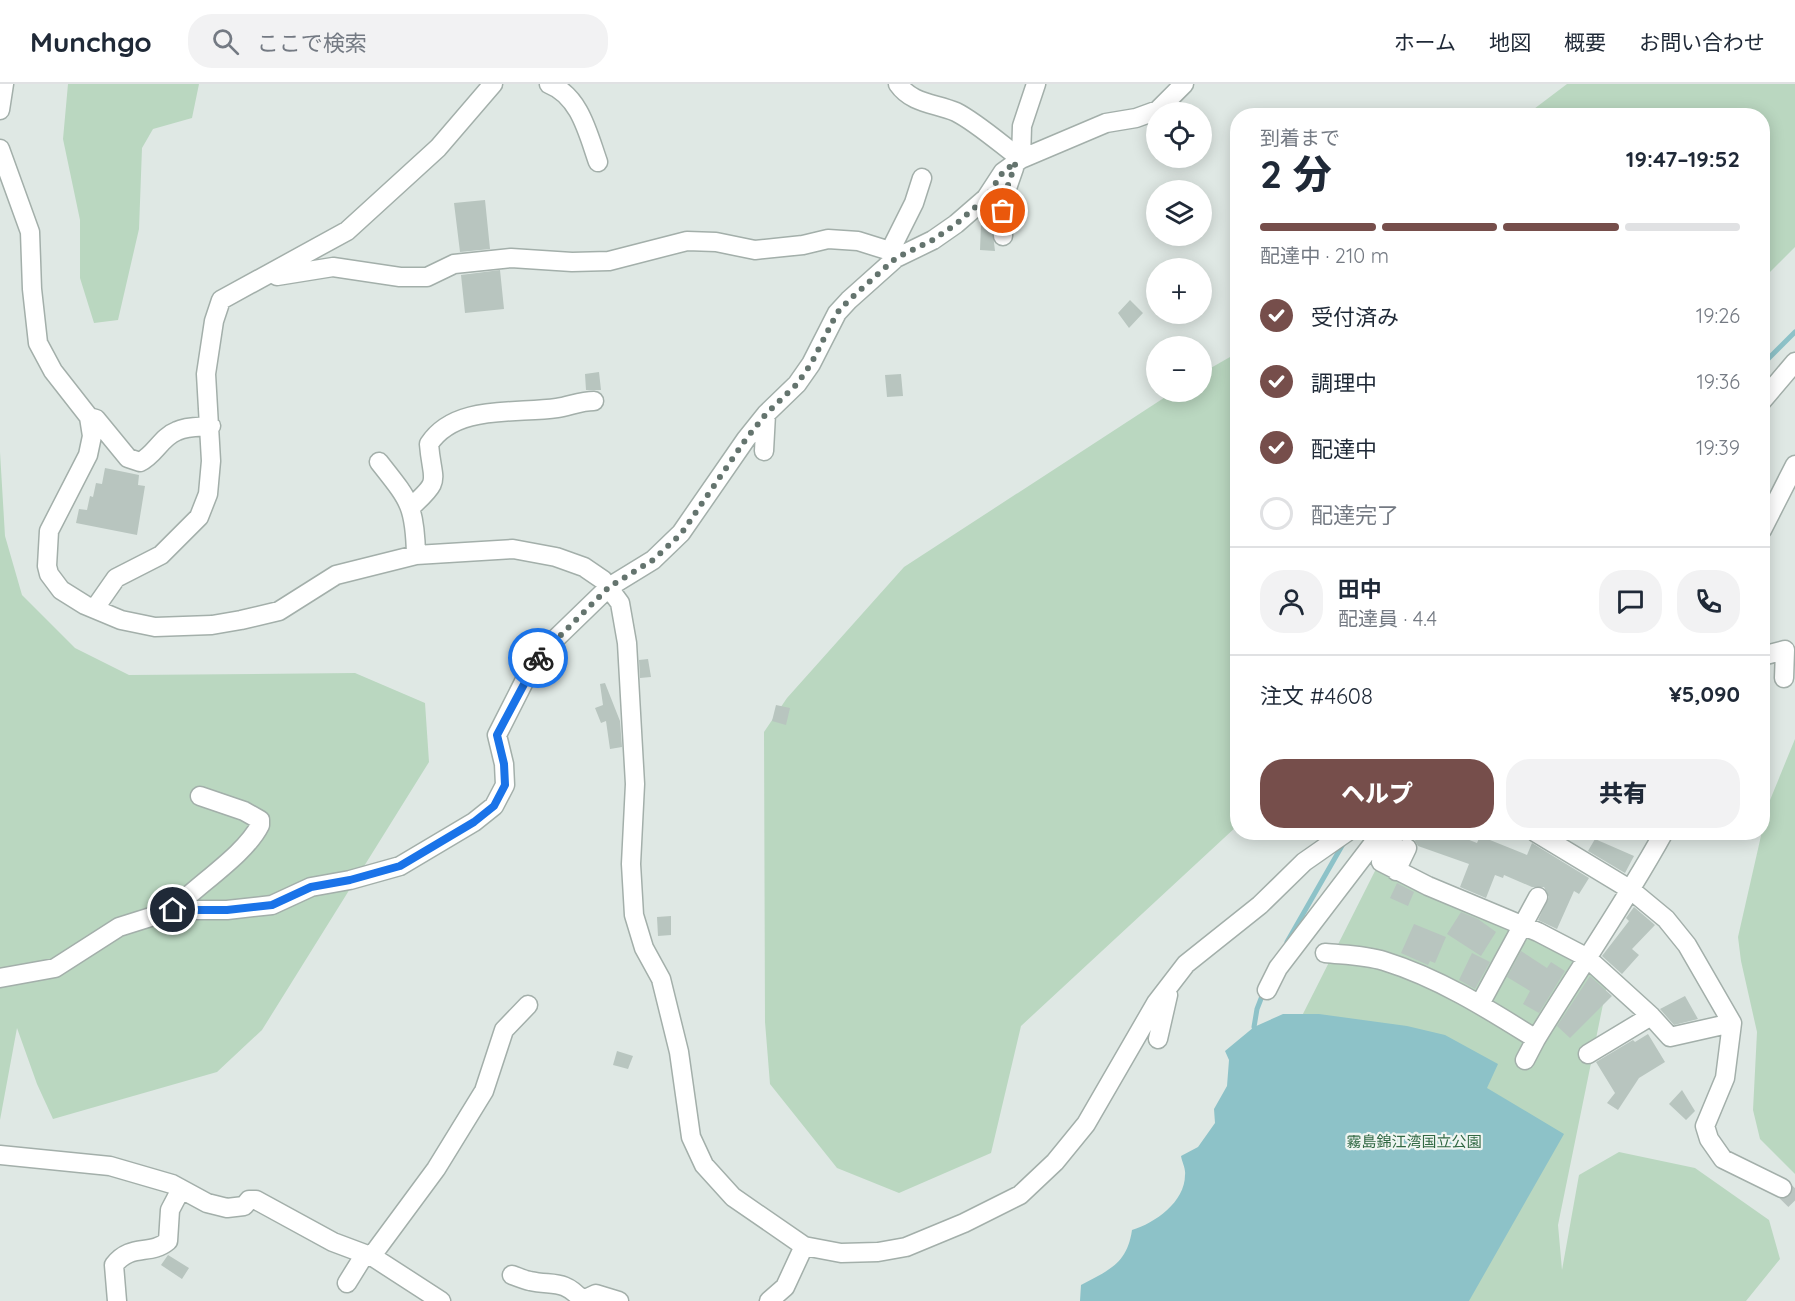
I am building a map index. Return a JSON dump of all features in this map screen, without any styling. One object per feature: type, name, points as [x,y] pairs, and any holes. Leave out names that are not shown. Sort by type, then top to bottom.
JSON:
[{"type":"street","points":[[2,97],[15,84]]},
{"type":"street","points":[[95,608],[116,578],[161,555],[199,517],[208,494],[211,461],[211,426],[206,374],[214,321],[222,300],[347,231],[438,148],[493,84]]},
{"type":"street","points":[[549,84],[559,88],[570,97],[585,127],[598,162]]},
{"type":"street","points":[[898,84],[907,94],[917,100],[930,102],[956,113],[1019,160]]},
{"type":"street","points":[[1002,236],[1004,197],[1019,160],[1022,126],[1036,84]]},
{"type":"street","points":[[256,280],[333,267],[400,277],[427,277],[454,264],[512,258],[572,262],[609,261],[687,241],[716,242],[755,250],[802,245],[828,238],[858,241],[893,255],[933,240],[956,224],[986,198],[1003,172],[1019,160],[1106,123],[1136,118],[1158,110],[1184,84]]},
{"type":"street","points":[[0,149],[30,232],[32,289],[38,343],[53,371],[89,417],[92,427],[91,445],[49,531],[46,560],[49,574],[61,590],[85,605],[121,620],[155,627],[212,625],[279,611],[336,575],[416,555],[513,549],[556,557],[584,567],[609,587],[620,603],[627,642],[635,784],[631,864],[634,915],[644,948],[661,979],[679,1052],[690,1137],[704,1165],[733,1197],[804,1246],[841,1253],[878,1252],[906,1247],[964,1223],[1020,1195],[1055,1162],[1086,1124],[1156,1003],[1186,964],[1260,905],[1304,862],[1336,840]]},
{"type":"street","points":[[0,978],[55,968],[119,927],[173,910],[227,910],[272,905],[311,887],[350,880],[400,866],[474,822],[494,806],[505,785],[504,764],[497,735],[533,664],[545,649],[609,587],[653,560],[681,534],[746,439],[766,414],[797,384],[811,364],[837,313],[893,255],[922,178]]},
{"type":"street","points":[[1770,392],[1795,362]]},
{"type":"street","points":[[411,507],[432,487],[434,475],[429,444],[444,426],[488,414],[558,408],[594,401]]},
{"type":"street","points":[[764,451],[766,414]]},
{"type":"street","points":[[89,417],[96,418],[116,445],[135,462],[149,458],[176,431],[211,426]]},
{"type":"street","points":[[379,462],[411,507],[415,528],[416,555]]},
{"type":"street","points":[[1770,514],[1795,465]]},
{"type":"street","points":[[1770,654],[1785,650],[1784,678]]},
{"type":"street","points":[[173,910],[240,851],[260,825],[260,820],[244,811],[200,796]]},
{"type":"street","points":[[1267,990],[1278,968],[1376,840]]},
{"type":"street","points":[[1402,840],[1381,862],[1396,871],[1522,926],[1586,957],[1651,1016],[1670,1037],[1732,1023]]},
{"type":"street","points":[[1552,840],[1631,890],[1666,919],[1687,945],[1732,1023],[1725,1078],[1705,1126],[1709,1138],[1723,1159],[1782,1188]]},
{"type":"street","points":[[1525,1060],[1659,840]]},
{"type":"street","points":[[1480,1004],[1538,897]]},
{"type":"street","points":[[1325,953],[1383,961],[1422,975],[1480,1004],[1536,1039]]},
{"type":"street","points":[[1158,1039],[1172,983]]},
{"type":"street","points":[[347,1283],[436,1169],[484,1091],[504,1030],[528,1005]]},
{"type":"street","points":[[1588,1054],[1651,1016]]},
{"type":"street","points":[[0,1155],[110,1166],[181,1189],[207,1203],[227,1208],[244,1206],[249,1200],[256,1200],[333,1242],[368,1255],[441,1301]]},
{"type":"street","points":[[117,1301],[106,1271],[121,1255],[162,1246],[168,1241],[170,1210],[181,1189]]},
{"type":"street","points":[[769,1301],[785,1287],[804,1246]]},
{"type":"street","points":[[512,1275],[529,1281],[567,1286],[581,1300],[596,1294],[619,1301]]},
{"type":"green space","points":[[68,84],[199,84],[192,118],[153,129],[142,148],[139,229],[118,320],[94,323],[80,278],[80,220],[63,139]]},
{"type":"green space","points":[[1567,84],[1795,84],[1795,247],[1770,272],[1770,108],[1535,108]]},
{"type":"green space","points":[[1230,357],[1230,832],[1021,1026],[991,1153],[899,1193],[837,1168],[770,1084],[765,1022],[764,732],[787,698],[904,567],[1158,402],[1212,402],[1212,367]]},
{"type":"green space","points":[[0,452],[5,536],[22,595],[75,648],[129,675],[355,673],[425,703],[429,762],[262,1030],[217,1072],[53,1119],[37,1084],[17,1028],[0,1120]]},
{"type":"green space","points":[[1795,739],[1795,1174],[1760,1139],[1753,1110],[1757,1032],[1738,937],[1760,840],[1770,840],[1770,800]]},
{"type":"green space","name":"霧島錦江湾国立公園","points":[[1378,865],[1611,965],[1558,1225],[1562,1270],[1579,1175],[1619,1152],[1695,1168],[1769,1220],[1780,1259],[1746,1301],[1114,1301],[1182,1254]]},
{"type":"water","name":"霧島錦江湾国立公園","points":[[1283,1014],[1319,1014],[1407,1026],[1445,1035],[1498,1064],[1487,1088],[1564,1134],[1469,1301],[1080,1301],[1081,1285],[1115,1265],[1126,1251],[1132,1230],[1159,1217],[1180,1194],[1184,1185],[1185,1173],[1181,1156],[1198,1147],[1215,1123],[1214,1109],[1227,1086],[1229,1060],[1225,1051],[1254,1027]]},
{"type":"building","points":[[485,200],[490,249],[460,252],[454,203]]},
{"type":"building","points":[[981,225],[992,226],[995,251],[980,250]]},
{"type":"building","points":[[500,270],[504,309],[465,313],[461,275]]},
{"type":"building","points":[[1130,300],[1143,313],[1129,328],[1118,313]]},
{"type":"building","points":[[599,372],[601,390],[586,390],[585,374]]},
{"type":"building","points":[[901,374],[903,396],[887,397],[885,375]]},
{"type":"building","points":[[105,468],[139,475],[138,485],[145,486],[137,535],[76,523],[79,509],[87,510],[96,483],[102,484]]},
{"type":"building","points":[[648,659],[651,677],[640,678],[639,660]]},
{"type":"building","points":[[605,683],[620,721],[622,747],[610,749],[606,721],[601,723],[595,708],[603,705],[600,684]]},
{"type":"building","points":[[776,705],[790,708],[786,725],[772,721]]},
{"type":"building","points":[[1469,840],[1477,843],[1478,840],[1490,840],[1527,855],[1532,843],[1589,878],[1579,894],[1574,891],[1557,929],[1538,920],[1549,897],[1544,887],[1532,887],[1504,875],[1503,878],[1495,875],[1486,898],[1460,887],[1469,864],[1418,846],[1415,841]]},
{"type":"building","points":[[1594,840],[1597,840],[1634,856],[1625,873],[1588,851]]},
{"type":"building","points":[[1397,883],[1414,892],[1408,906],[1390,898]]},
{"type":"building","points":[[1634,907],[1655,925],[1632,949],[1639,955],[1622,974],[1602,956],[1629,921],[1626,918]]},
{"type":"building","points":[[1461,912],[1478,919],[1496,932],[1481,956],[1447,934]]},
{"type":"building","points":[[671,916],[671,935],[658,936],[657,917]]},
{"type":"building","points":[[1414,924],[1446,937],[1435,963],[1430,961],[1428,965],[1401,953]]},
{"type":"building","points":[[1521,951],[1547,968],[1551,962],[1565,971],[1539,1013],[1523,1004],[1530,991],[1507,977]]},
{"type":"building","points":[[1472,953],[1490,962],[1475,989],[1459,980]]},
{"type":"building","points":[[1590,976],[1612,996],[1570,1038],[1557,1026]]},
{"type":"building","points":[[1685,996],[1698,1019],[1674,1025],[1660,1009]]},
{"type":"building","points":[[1648,1034],[1665,1062],[1639,1078],[1618,1110],[1607,1103],[1615,1093],[1596,1062],[1633,1040],[1635,1042]]},
{"type":"building","points":[[617,1051],[633,1056],[628,1069],[613,1065]]},
{"type":"building","points":[[1682,1090],[1695,1111],[1686,1120],[1669,1104]]},
{"type":"building","points":[[168,1255],[189,1268],[182,1279],[161,1265]]},
{"type":"waterway","points":[[1770,357],[1795,332]]},
{"type":"waterway","points":[[1287,942],[1343,844]]},
{"type":"waterway","points":[[1254,1027],[1257,1009],[1264,991]]},
{"type":"tunnel","points":[[1782,1188],[1795,1201]]},
{"type":"way so far","points":[[538,658],[609,587],[653,560],[681,534],[746,439],[766,414],[797,384],[811,364],[837,313],[849,300],[896,258],[933,240],[956,224],[986,198],[1003,172],[1016,162],[1004,197],[1003,211]]},
{"type":"route","points":[[173,910],[227,910],[272,905],[311,887],[350,880],[400,866],[474,822],[494,806],[505,785],[504,764],[497,735],[504,717],[538,658]]}]
